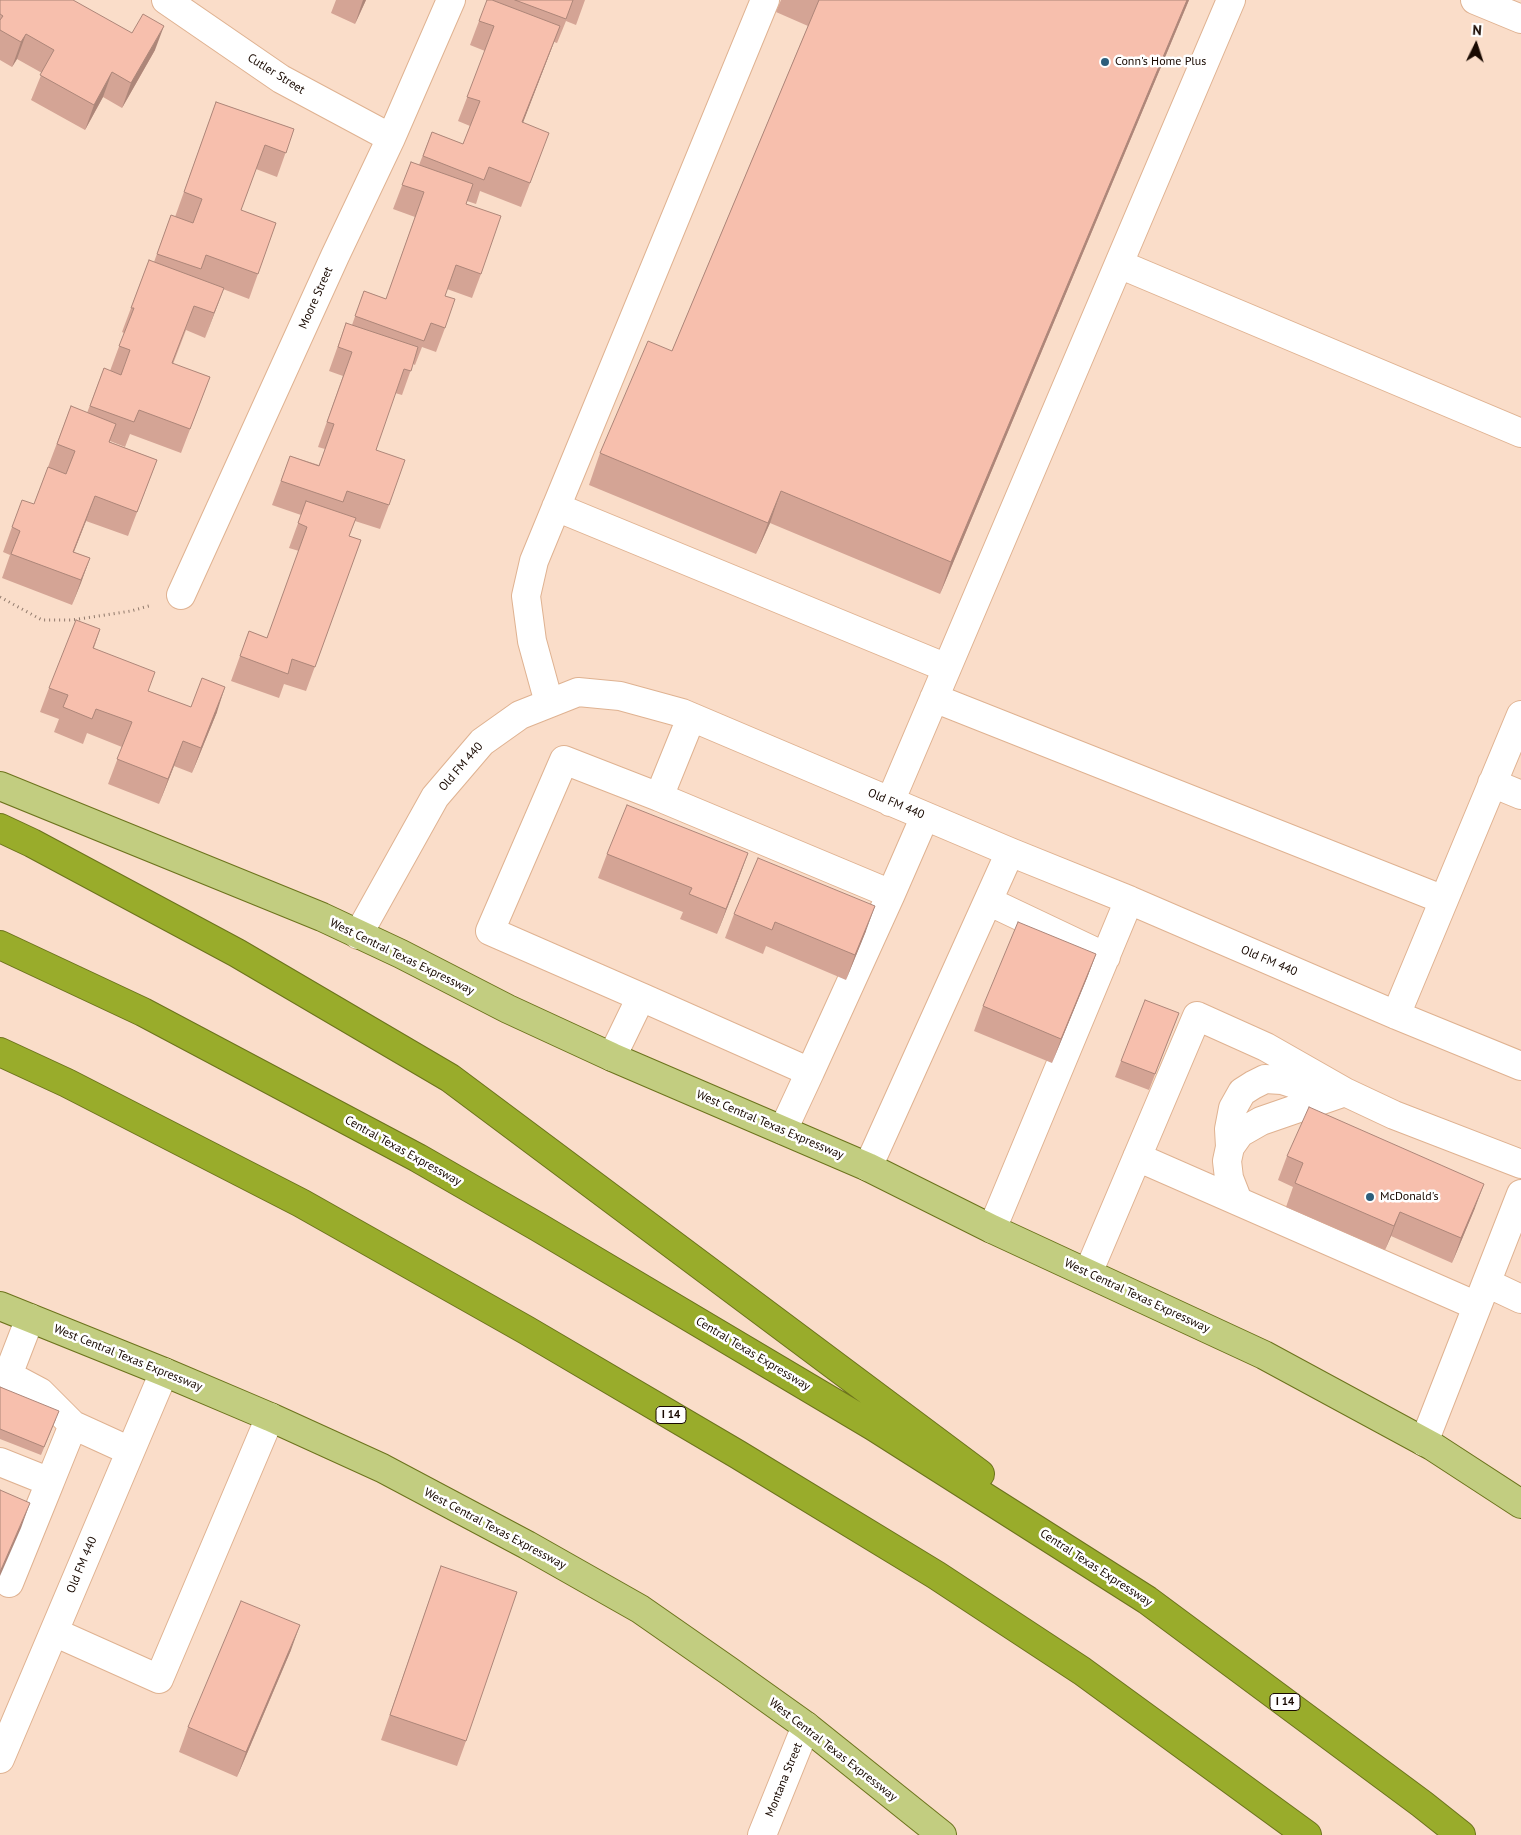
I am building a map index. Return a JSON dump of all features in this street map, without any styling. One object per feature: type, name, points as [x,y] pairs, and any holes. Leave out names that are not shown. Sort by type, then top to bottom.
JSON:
[{"type":"highway","points":[[0,828],[41,847],[236,953],[450,1078],[1147,1600]]},
{"type":"highway","name":"Central Texas Expressway","points":[[0,945],[143,1012],[409,1154],[538,1227],[873,1426],[1147,1600],[1461,1835]]},
{"type":"highway","name":"I 14","points":[[0,1052],[67,1084],[300,1203],[526,1330],[737,1454],[936,1575],[1082,1671],[1307,1835]]},
{"type":"highway","points":[[0,1069],[67,1084]]},
{"type":"main road","name":"West Central Texas Expressway","points":[[0,786],[322,918],[401,954],[508,1009],[612,1057],[868,1167],[992,1229],[1264,1355],[1424,1442],[1521,1504]]},
{"type":"main road","name":"West Central Texas Expressway","points":[[0,1306],[270,1417],[382,1468],[527,1545],[640,1609],[806,1726],[942,1835]]},
{"type":"street","name":"Cutler Street","points":[[166,0],[281,79],[391,138]]},
{"type":"street","name":"Moore Street","points":[[181,595],[335,256],[391,138],[451,0]]},
{"type":"street","points":[[549,703],[532,641],[526,596],[534,561],[765,0]]},
{"type":"street","points":[[890,802],[1231,0]]},
{"type":"street","points":[[1475,0],[1521,19]]},
{"type":"street","points":[[1119,264],[1521,433]]},
{"type":"street","points":[[556,507],[947,668]]},
{"type":"street","name":"Old FM 440","points":[[358,935],[435,797],[482,742],[520,715],[578,692],[612,695],[664,708],[691,718],[1129,900],[1239,949],[1521,1066]]},
{"type":"street","points":[[934,698],[1444,900]]},
{"type":"street","points":[[1396,1015],[1521,715]]},
{"type":"street","points":[[659,797],[691,718]]},
{"type":"street","points":[[810,1072],[490,932],[564,760],[659,797],[890,894]]},
{"type":"street","points":[[1492,783],[1521,795]]},
{"type":"street","points":[[783,1130],[925,816]]},
{"type":"street","points":[[868,1167],[1010,852]]},
{"type":"street","points":[[992,1229],[1129,900]]},
{"type":"street","points":[[988,901],[1106,956]]},
{"type":"street","points":[[612,1057],[641,997]]},
{"type":"street","points":[[1088,1273],[1197,1016],[1266,1047],[1338,1094]]},
{"type":"street","points":[[1238,1201],[1229,1178],[1227,1161],[1230,1147],[1229,1129],[1233,1108],[1242,1092],[1265,1079],[1282,1080],[1338,1094],[1521,1164]]},
{"type":"street","points":[[1230,1147],[1240,1133],[1261,1121],[1338,1094]]},
{"type":"street","points":[[1137,1157],[1238,1201],[1482,1295],[1521,1299]]},
{"type":"street","points":[[1424,1442],[1521,1194]]},
{"type":"street","points":[[30,1318],[4,1373],[40,1392],[72,1425],[130,1451]]},
{"type":"street","name":"Old FM 440","points":[[0,1759],[164,1372]]},
{"type":"street","points":[[54,1632],[159,1679],[270,1417]]},
{"type":"street","points":[[9,1583],[72,1425]]},
{"type":"street","points":[[0,1462],[50,1482]]},
{"type":"street","name":"Montana Street","points":[[762,1835],[806,1726]]},
{"type":"path","points":[[0,597],[42,620],[72,620],[131,611],[181,595]]},
{"type":"building","points":[[0,0],[73,0],[132,33],[143,14],[164,26],[131,83],[112,72],[94,105],[40,75],[54,50],[26,34],[21,42],[0,30],[0,20],[3,16],[0,14]]},
{"type":"building","points":[[487,0],[492,0],[560,26],[522,122],[549,133],[530,183],[489,167],[484,180],[423,156],[432,132],[463,144],[480,101],[467,97],[494,26],[479,21]]},
{"type":"building","points":[[515,0],[573,0],[566,19]]},
{"type":"building","points":[[819,0],[1187,0],[951,562],[781,491],[768,523],[600,453],[648,341],[672,351]]},
{"type":"building","points":[[216,102],[294,129],[286,153],[265,145],[241,210],[276,223],[258,274],[206,255],[201,269],[157,254],[171,215],[193,223],[202,199],[184,192]]},
{"type":"building","points":[[411,162],[473,184],[466,204],[501,216],[481,274],[456,265],[445,296],[455,299],[445,328],[431,323],[424,341],[355,316],[364,291],[386,299],[424,192],[402,185]]},
{"type":"building","points":[[149,260],[224,288],[214,313],[194,306],[172,363],[210,377],[190,429],[139,410],[134,422],[90,406],[104,368],[121,375],[130,350],[119,346],[134,308],[131,308]]},
{"type":"building","points":[[346,323],[418,347],[411,371],[404,369],[376,450],[405,460],[389,505],[347,491],[343,502],[281,481],[290,456],[319,466],[334,424],[327,422],[352,352],[338,347]]},
{"type":"building","points":[[71,406],[116,424],[109,442],[157,460],[137,512],[95,496],[73,552],[90,558],[81,580],[11,554],[20,531],[12,527],[22,500],[34,504],[48,467],[66,474],[75,451],[57,444]]},
{"type":"building","points":[[306,501],[356,518],[349,536],[361,540],[315,667],[292,659],[288,674],[240,656],[249,631],[267,638],[307,527],[298,523]]},
{"type":"building","points":[[76,620],[100,629],[93,648],[155,672],[148,691],[191,707],[202,678],[225,687],[201,748],[183,741],[168,779],[117,759],[132,722],[96,709],[92,719],[63,707],[68,695],[49,688]]},
{"type":"building","points":[[627,805],[748,853],[726,909],[689,894],[692,888],[607,854]]},
{"type":"building","points":[[758,858],[875,906],[855,955],[775,922],[772,930],[734,914]]},
{"type":"building","points":[[1018,922],[1096,954],[1061,1039],[983,1006]]},
{"type":"building","points":[[1145,1000],[1179,1013],[1155,1074],[1121,1061]]},
{"type":"building","name":"McDonald's","points":[[1309,1107],[1484,1184],[1461,1238],[1400,1212],[1394,1226],[1295,1183],[1303,1163],[1287,1156]]},
{"type":"building","points":[[0,1387],[59,1411],[44,1447],[0,1429]]},
{"type":"building","points":[[0,1490],[30,1503],[0,1572]]},
{"type":"building","points":[[441,1566],[517,1592],[466,1741],[390,1715]]},
{"type":"building","points":[[241,1601],[300,1625],[246,1752],[188,1727]]},
{"type":"place","name":"Conn's Home Plus","points":[[1105,62]]},
{"type":"place","name":"McDonald's","points":[[1370,1197]]}]
